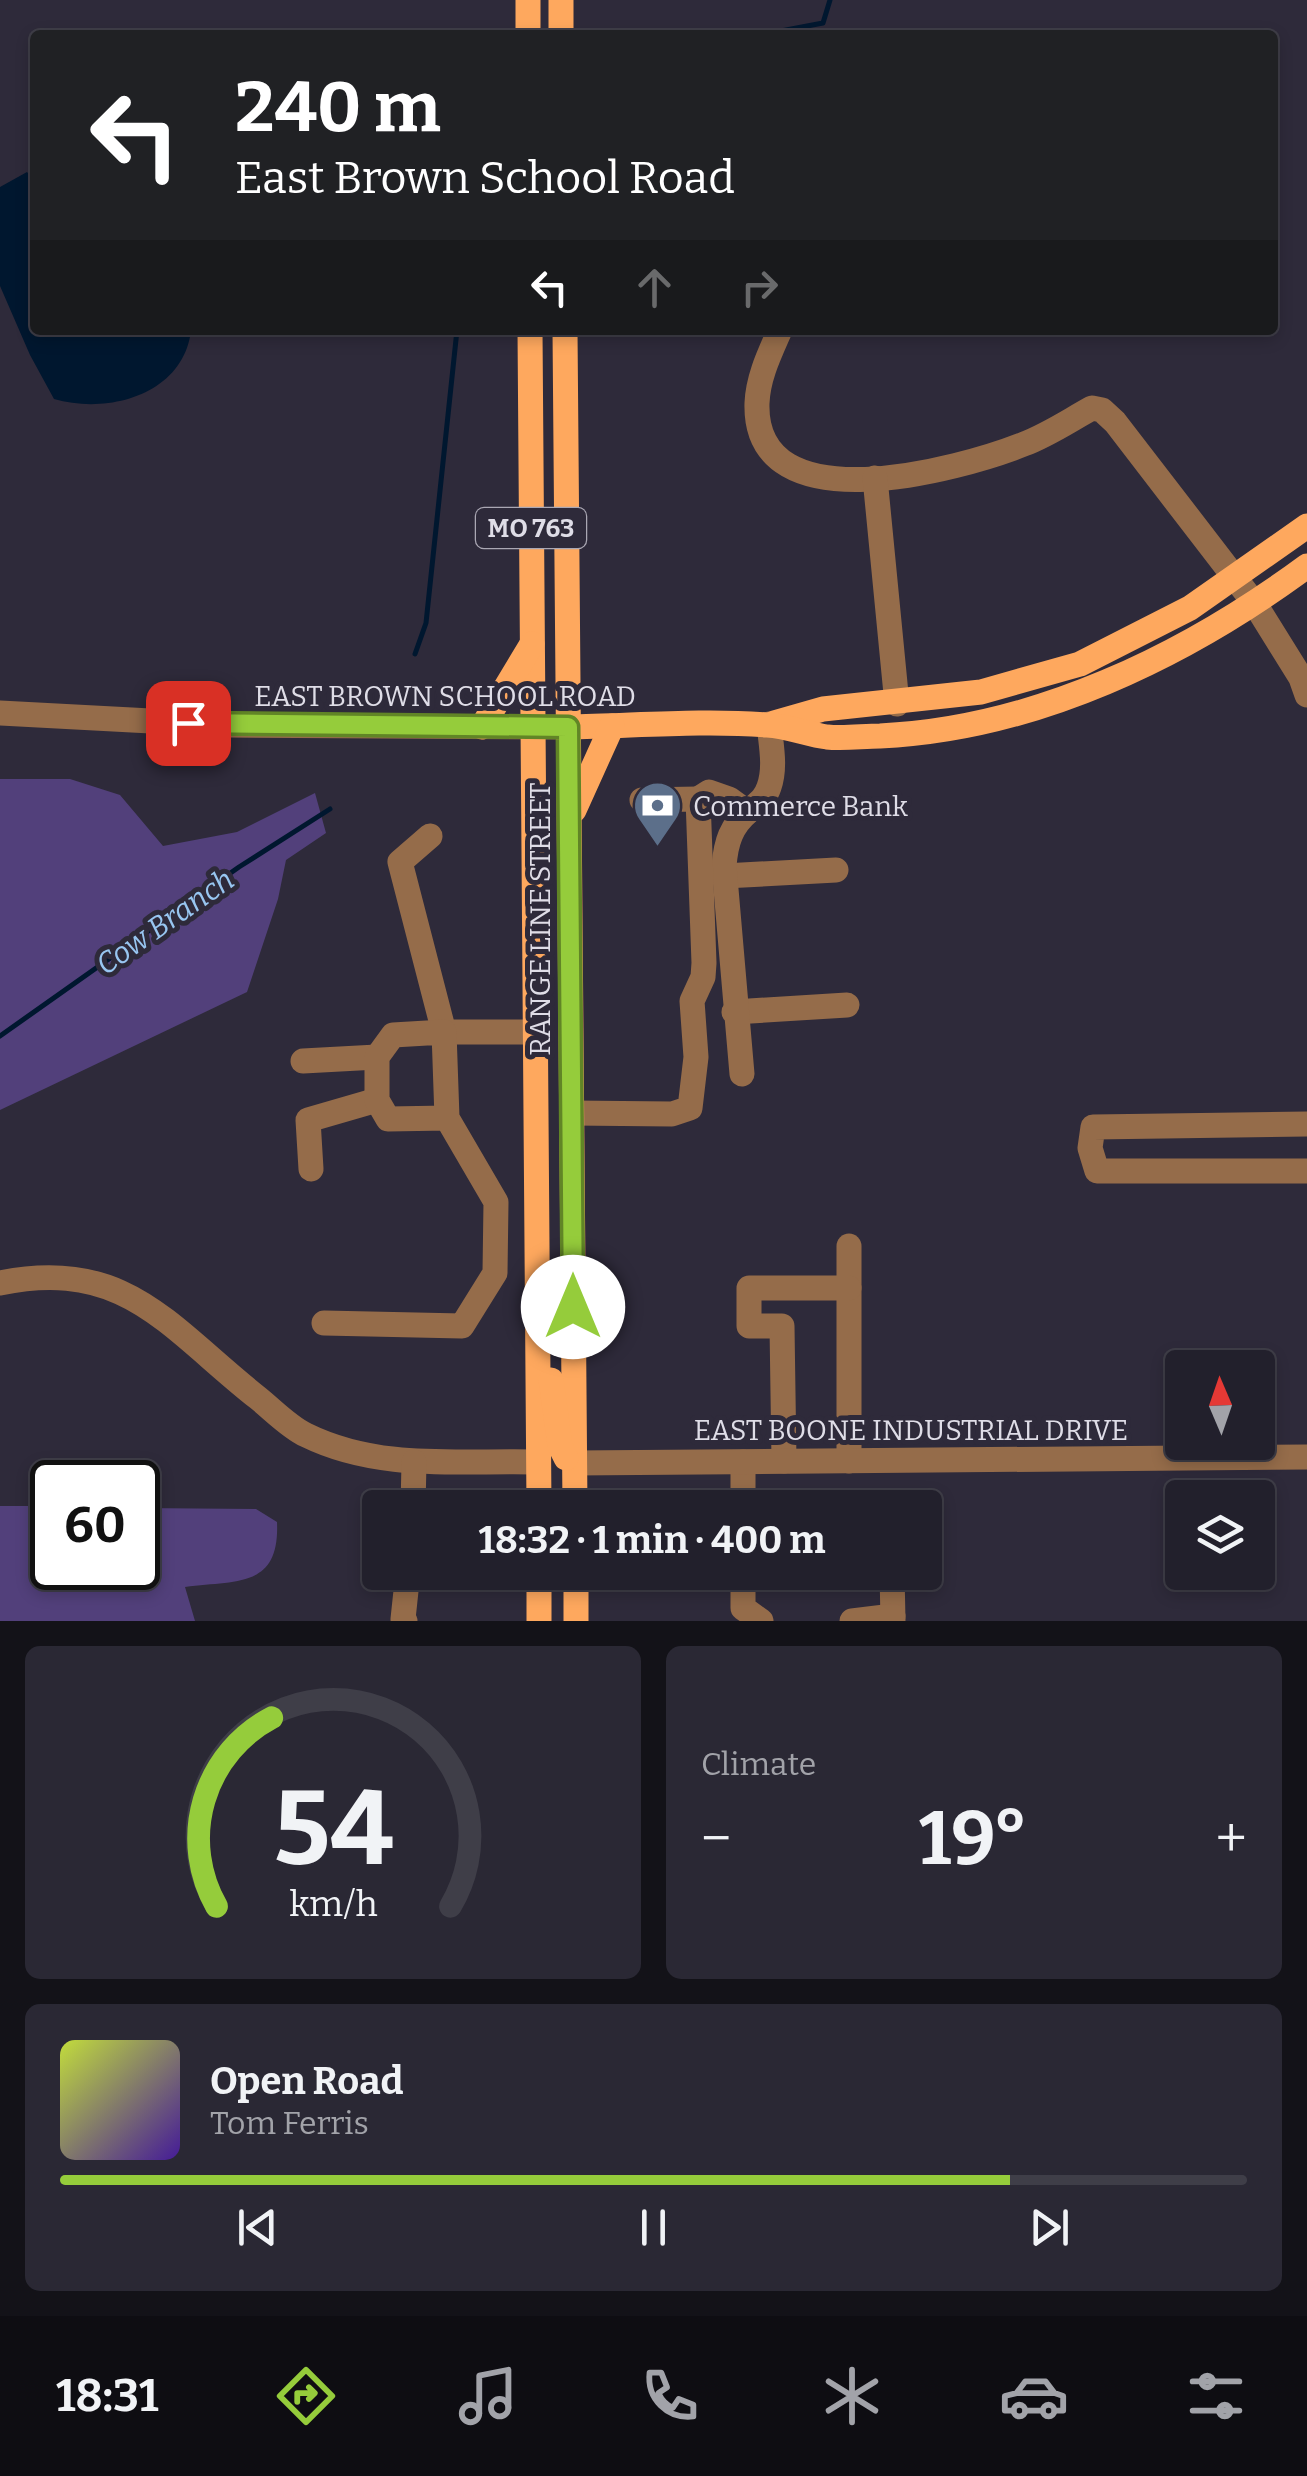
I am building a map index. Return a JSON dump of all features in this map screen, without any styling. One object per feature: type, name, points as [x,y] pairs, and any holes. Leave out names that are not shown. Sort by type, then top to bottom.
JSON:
[{"type":"main road","points":[[528,0],[528,30]]},
{"type":"main road","points":[[560,0],[561,30]]},
{"type":"main road","name":"RANGE LINE STREET","points":[[530,335],[538,1490]]},
{"type":"main road","name":"RANGE LINE STREET","points":[[564,335],[575,1490]]},
{"type":"main road","name":"EAST BROWN SCHOOL ROAD","points":[[770,724],[823,709],[981,692],[1080,664],[1145,633],[1234,580],[1307,526]]},
{"type":"main road","name":"EAST BROWN SCHOOL ROAD","points":[[568,727],[770,724],[828,737],[886,736],[1022,712],[1126,674],[1256,604],[1307,566]]},
{"type":"main road","points":[[482,727],[532,644]]},
{"type":"main road","points":[[569,819],[612,726]]},
{"type":"main road","points":[[537,1305],[560,1446],[575,1463]]},
{"type":"main road","points":[[538,1462],[548,1473],[552,1490]]},
{"type":"main road","points":[[539,1590],[540,1621]]},
{"type":"main road","points":[[576,1590],[576,1621]]},
{"type":"street","points":[[778,335],[760,380],[758,424],[771,450],[794,469],[810,476],[831,480],[930,472],[1028,443],[1092,408],[1102,410],[1256,604],[1305,683]]},
{"type":"street","points":[[875,478],[897,704]]},
{"type":"street","name":"EAST BROWN SCHOOL ROAD","points":[[0,713],[226,725],[568,727]]},
{"type":"street","points":[[742,1074],[724,876],[726,842],[734,826],[763,800],[770,786],[770,724]]},
{"type":"street","points":[[642,800],[698,799],[709,792],[729,798],[747,812]]},
{"type":"street","points":[[572,1113],[672,1114],[690,1108],[696,1058],[692,1001],[703,977],[704,963],[698,799]]},
{"type":"street","points":[[324,1323],[462,1326],[496,1272],[496,1202],[447,1118],[444,1032],[400,862],[430,836]]},
{"type":"street","points":[[724,876],[836,870]]},
{"type":"street","points":[[734,1012],[847,1005]]},
{"type":"street","points":[[447,1118],[388,1118],[377,1100],[377,1057],[393,1035],[536,1032]]},
{"type":"street","points":[[303,1060],[377,1057]]},
{"type":"street","points":[[312,1169],[308,1120],[377,1100]]},
{"type":"street","points":[[1307,1124],[1093,1127],[1090,1148],[1096,1171],[1307,1171]]},
{"type":"street","points":[[848,1246],[849,1460]]},
{"type":"street","points":[[0,1283],[38,1276],[80,1278],[121,1290],[164,1320],[302,1434],[358,1456],[414,1462],[538,1462]]},
{"type":"street","points":[[784,1461],[782,1326],[749,1326],[748,1288],[849,1288]]},
{"type":"street","name":"EAST BOONE INDUSTRIAL DRIVE","points":[[575,1463],[1307,1457]]},
{"type":"street","points":[[413,1490],[414,1462]]},
{"type":"street","points":[[742,1462],[743,1490]]},
{"type":"street","points":[[406,1590],[403,1619],[406,1621]]},
{"type":"street","points":[[743,1590],[743,1608],[761,1621]]},
{"type":"street","points":[[852,1621],[893,1619],[892,1590]]},
{"type":"shaded area","points":[[0,779],[70,779],[120,795],[163,846],[237,832],[315,793],[326,833],[286,860],[278,899],[247,992],[0,1110]]},
{"type":"shaded area","points":[[0,1506],[30,1506],[30,1590],[160,1590],[160,1508],[256,1509],[277,1522],[276,1544],[263,1570],[237,1581],[185,1587],[195,1621],[0,1621]]},
{"type":"water","points":[[27,172],[30,175],[30,335],[190,335],[174,370],[159,384],[120,401],[98,404],[54,399],[0,286],[0,187]]},
{"type":"waterway","name":"Cow Branch","points":[[786,30],[823,23],[830,0]]},
{"type":"waterway","name":"Cow Branch","points":[[415,654],[426,623],[456,335]]},
{"type":"waterway","name":"Cow Branch","points":[[0,1036],[239,867],[330,809]]},
{"type":"place","name":"Commerce Bank","points":[[658,848]]},
{"type":"route","points":[[188,723],[568,727],[573,1307]]}]
